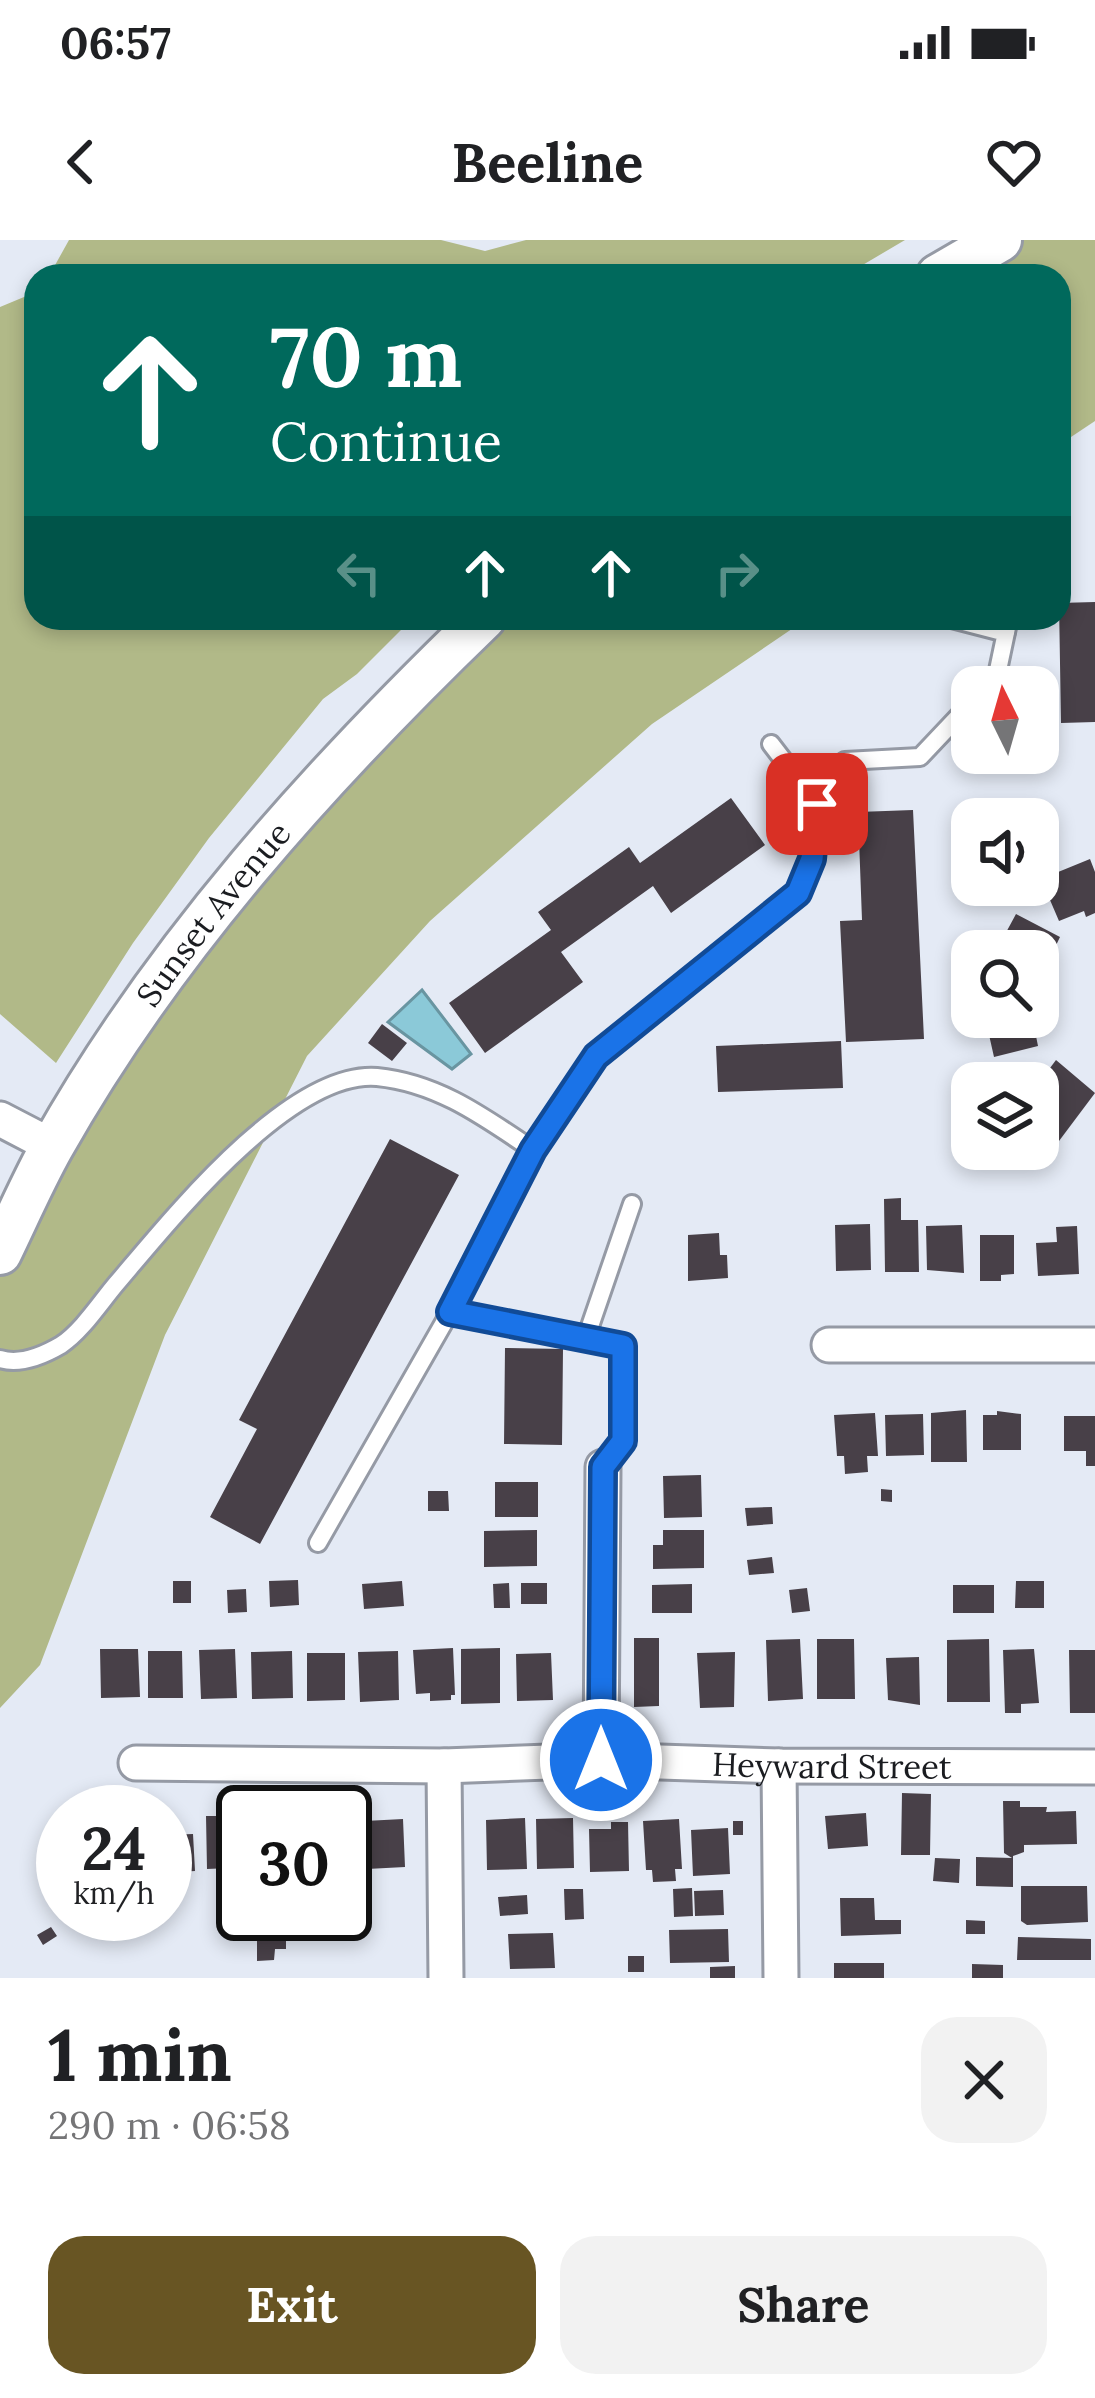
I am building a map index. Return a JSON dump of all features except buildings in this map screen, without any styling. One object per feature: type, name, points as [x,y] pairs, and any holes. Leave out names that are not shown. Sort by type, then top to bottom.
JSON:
[{"type":"street","points":[[959,264],[1000,240]]},
{"type":"street","name":"Sunset Avenue","points":[[0,1253],[52,1147],[129,1027],[205,922],[311,794],[392,706],[471,630]]},
{"type":"street","points":[[0,1119],[52,1147]]},
{"type":"street","points":[[830,1345],[1095,1346]]},
{"type":"street","points":[[601,1760],[603,1467]]},
{"type":"street","name":"Heyward Street","points":[[136,1763],[444,1766],[601,1760],[1095,1767]]},
{"type":"street","points":[[444,1766],[446,1978]]},
{"type":"street","points":[[779,1766],[781,1978]]},
{"type":"lane","points":[[1000,666],[1006,630]]},
{"type":"lane","points":[[318,1543],[450,1312],[533,1150],[596,1056],[798,893],[812,859],[817,804],[834,769],[844,761],[920,757],[951,724]]},
{"type":"lane","points":[[771,744],[817,804]]},
{"type":"lane","points":[[0,1359],[35,1357],[64,1343],[188,1199],[279,1114],[332,1084],[371,1076],[420,1084],[467,1106],[533,1150]]},
{"type":"lane","points":[[586,1339],[632,1204]]},
{"type":"lane","points":[[450,1312],[623,1346],[623,1441],[603,1467]]},
{"type":"green space","points":[[69,240],[441,240],[485,251],[526,240],[905,240],[864,264],[56,264]]},
{"type":"green space","points":[[1000,240],[1095,240],[1095,421],[1071,437],[1071,264],[959,264]]},
{"type":"green space","points":[[24,297],[24,630],[401,630],[357,674],[323,699],[209,838],[133,943],[56,1063],[0,1014],[0,307]]},
{"type":"green space","points":[[474,630],[790,630],[652,724],[430,921],[307,1056],[165,1335],[40,1665],[0,1708],[0,1253],[129,1027]]},
{"type":"water","points":[[422,990],[471,1054],[452,1069],[388,1022]]},
{"type":"route","points":[[601,1760],[603,1467],[623,1441],[623,1346],[450,1312],[533,1150],[596,1056],[798,893],[812,859],[817,804]]}]
